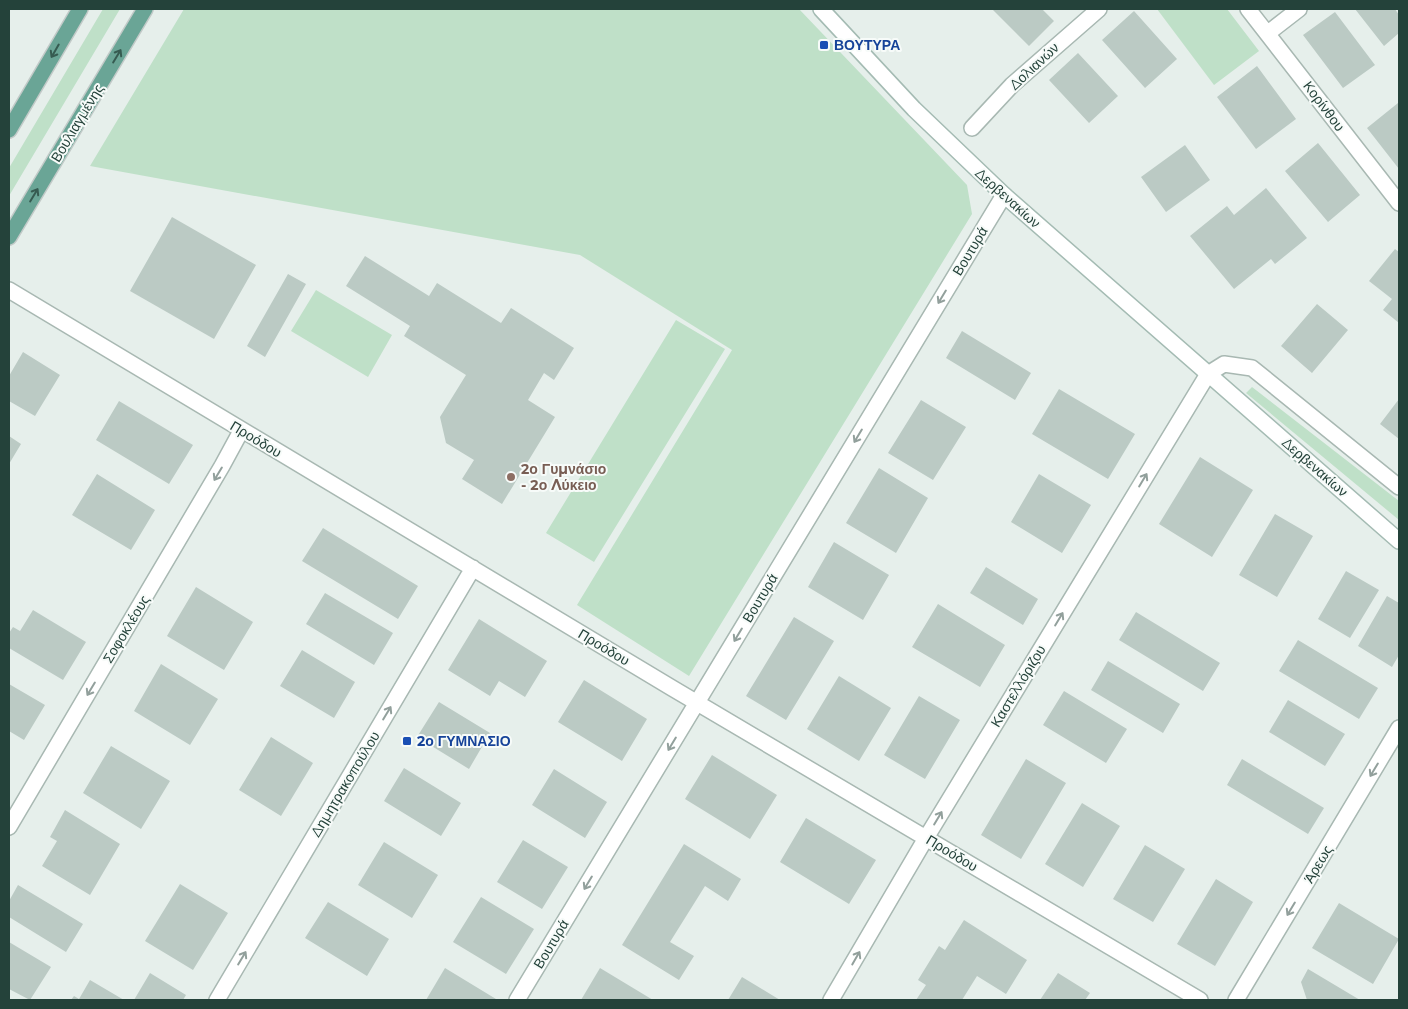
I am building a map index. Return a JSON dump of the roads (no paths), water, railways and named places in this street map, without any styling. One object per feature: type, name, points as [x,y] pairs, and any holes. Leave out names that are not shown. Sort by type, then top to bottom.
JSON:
[{"type":"main road","points":[[9,130],[80,9]]},
{"type":"main road","name":"Βουλιαγμένης","points":[[9,237],[145,9]]},
{"type":"street","name":"Δερβενακίων","points":[[821,9],[914,109],[1004,195],[1399,541]]},
{"type":"street","name":"Δολιανών","points":[[972,128],[1012,85],[1099,9]]},
{"type":"street","name":"Κορίνθου","points":[[1248,9],[1398,201]]},
{"type":"street","points":[[1268,33],[1299,9]]},
{"type":"street","name":"Βουτυρά","points":[[517,1000],[1004,195]]},
{"type":"street","name":"Προόδου","points":[[9,290],[241,431],[1200,1000]]},
{"type":"street","points":[[1208,374],[1224,364],[1252,368],[1399,487]]},
{"type":"street","name":"Καστελλόριζου","points":[[831,1000],[926,838],[1208,374]]},
{"type":"street","name":"Σοφοκλέους","points":[[9,827],[241,431]]},
{"type":"street","name":"Δημητρακοπούλου","points":[[217,1000],[473,568]]},
{"type":"street","name":"Άρεως","points":[[1236,1000],[1399,728]]},
{"type":"place","name":"ΒΟΥΤΥΡΑ","points":[[824,45]]},
{"type":"place","name":"2ο Γυμνάσιο - 2ο Λύκειο","points":[[511,477]]},
{"type":"place","name":"2ο ΓΥΜΝΑΣΙΟ","points":[[407,741]]}]
